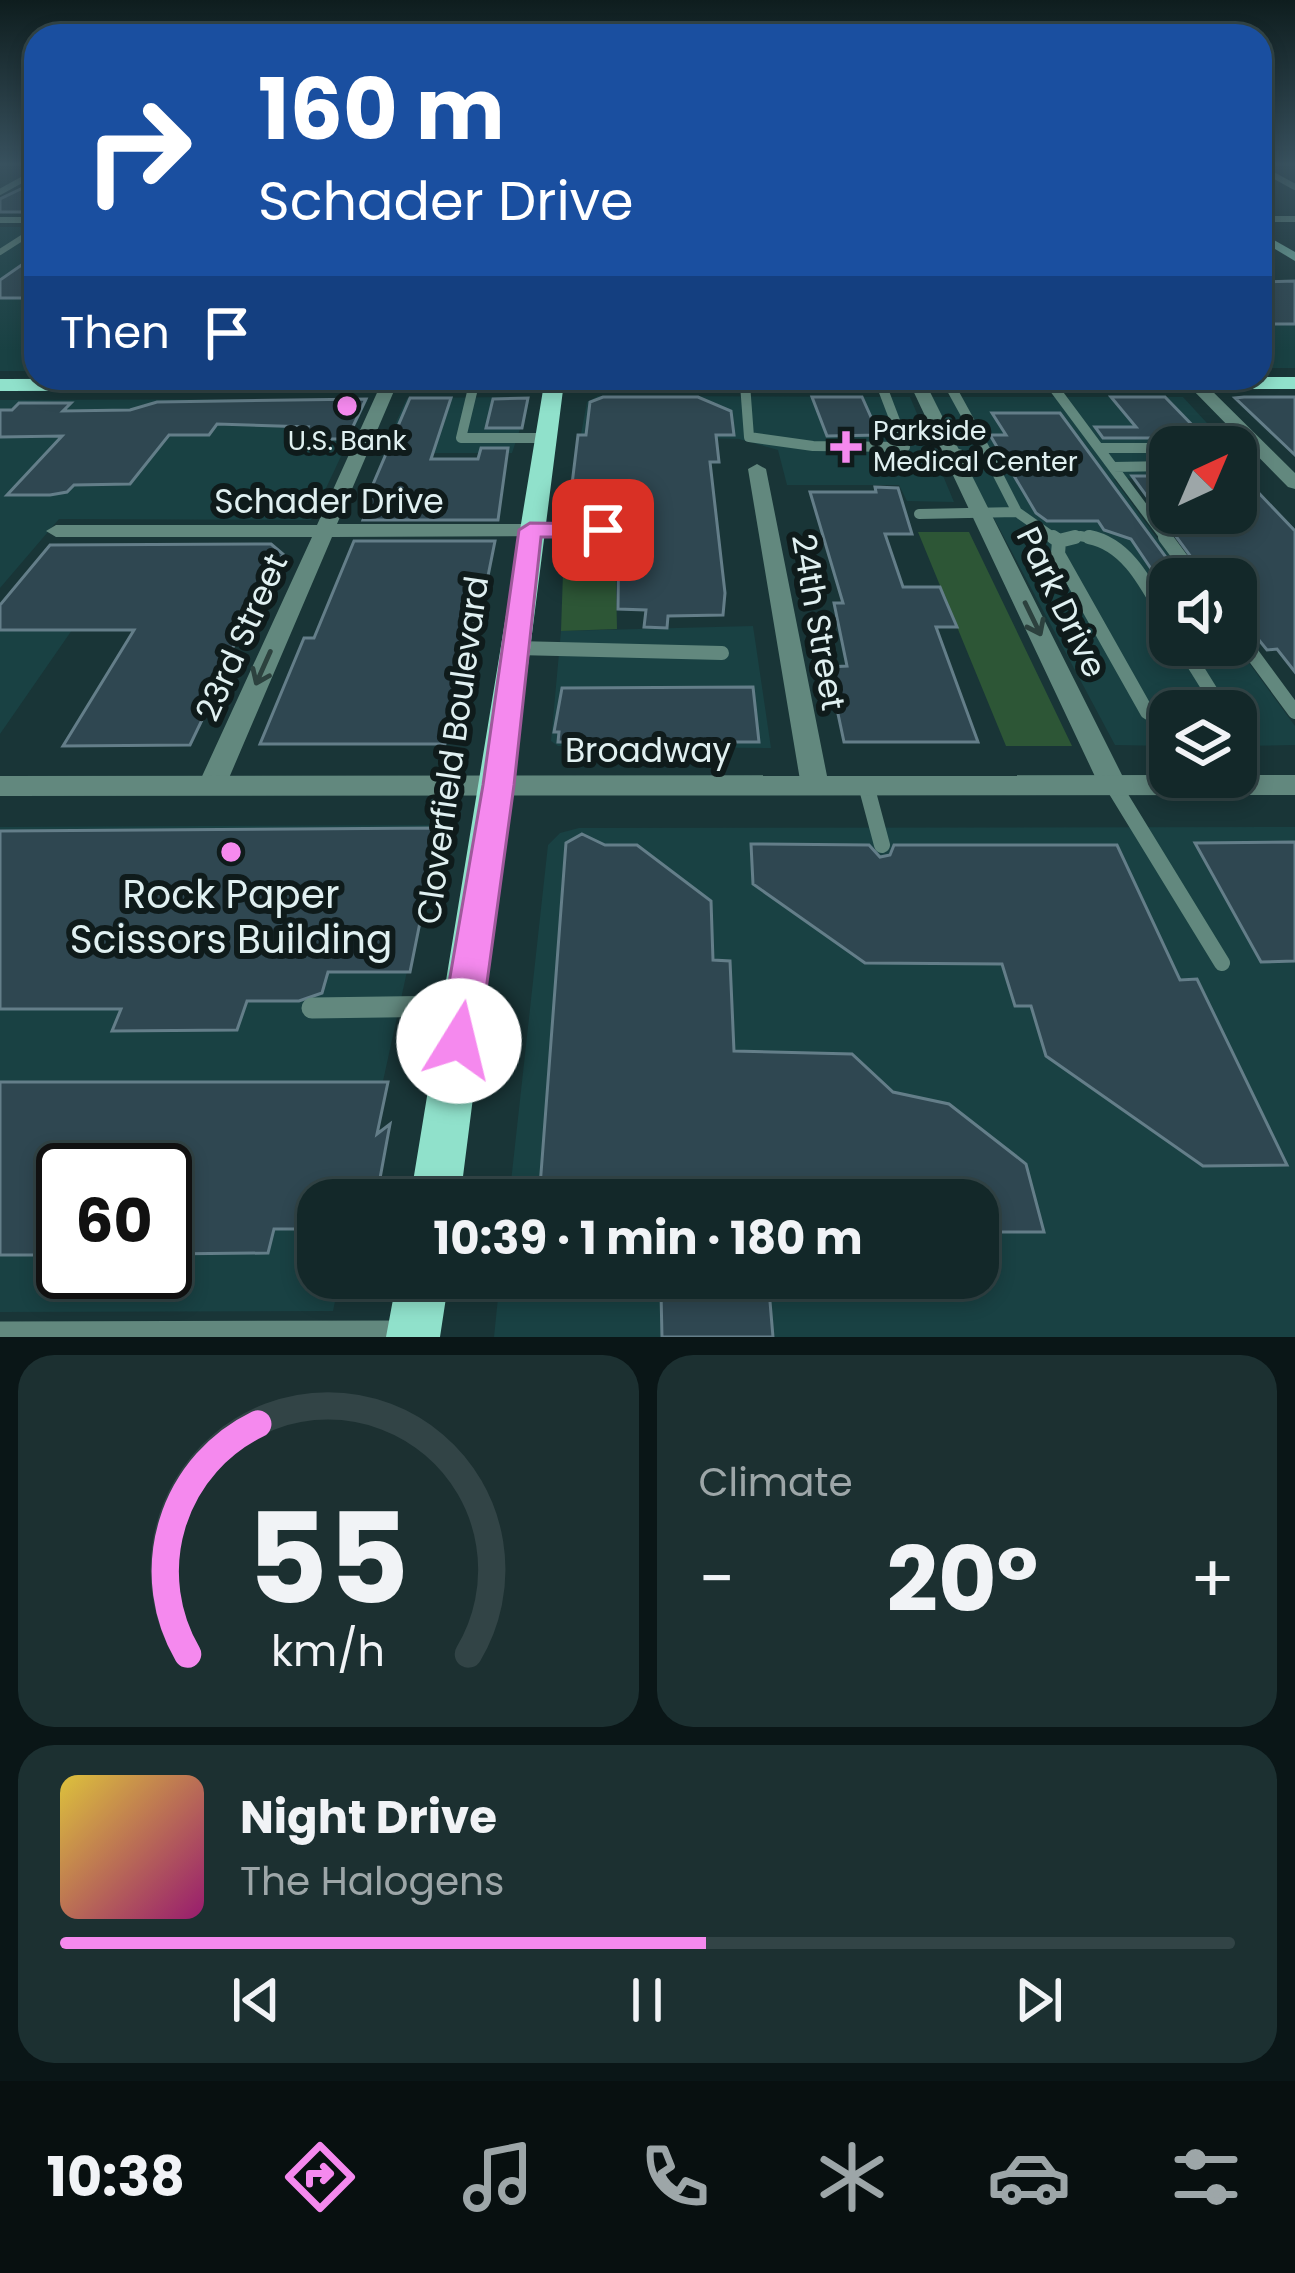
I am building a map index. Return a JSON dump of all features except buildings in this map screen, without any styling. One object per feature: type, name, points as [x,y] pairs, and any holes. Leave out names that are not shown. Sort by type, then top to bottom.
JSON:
[{"type":"main road","name":"Cloverfield Boulevard","points":[[438,1179],[553,390]]},
{"type":"main road","points":[[414,1334],[420,1299]]},
{"type":"street","name":"23rd Street","points":[[212,785],[325,531],[371,390]]},
{"type":"street","name":"Park Drive","points":[[942,390],[952,452],[1113,785]]},
{"type":"street","points":[[1210,390],[1240,426]]},
{"type":"street","points":[[1257,445],[1295,483]]},
{"type":"street","name":"24th Street","points":[[757,470],[814,786]]},
{"type":"street","name":"Schader Drive","points":[[56,531],[603,530]]},
{"type":"street","name":"Broadway","points":[[0,786],[1295,784]]},
{"type":"lane","points":[[473,390],[461,438],[545,438]]},
{"type":"lane","points":[[745,390],[749,437],[813,446],[905,447],[883,390]]},
{"type":"lane","points":[[946,390],[994,465],[1017,512],[1059,541],[1088,536],[1121,549],[1149,592]]},
{"type":"lane","points":[[1066,390],[1099,448],[1180,558]]},
{"type":"lane","points":[[1099,448],[1149,448]]},
{"type":"lane","points":[[952,452],[994,465]]},
{"type":"lane","points":[[1113,467],[1149,466]]},
{"type":"lane","points":[[919,514],[1017,512]]},
{"type":"lane","points":[[1059,541],[1058,554],[1149,713]]},
{"type":"lane","points":[[517,648],[722,653]]},
{"type":"lane","points":[[1257,660],[1295,712]]},
{"type":"lane","points":[[866,785],[882,844]]},
{"type":"lane","points":[[1113,785],[1222,963]]},
{"type":"lane","points":[[312,1009],[465,1006]]},
{"type":"lane","points":[[0,1332],[414,1334]]},
{"type":"shaded area","points":[[0,227],[24,227],[24,371],[0,371]]},
{"type":"shaded area","points":[[1272,307],[1295,323],[1295,368],[1272,368]]},
{"type":"shaded area","name":"Parkside Medical Center","points":[[598,396],[910,397],[954,502],[907,501],[899,485],[787,485],[778,450],[739,439],[581,434],[587,402]]},
{"type":"shaded area","points":[[519,397],[529,402],[512,453],[382,453],[407,398]]},
{"type":"shaded area","points":[[929,397],[1183,397],[1210,426],[1149,426],[1149,478],[1114,479],[1149,527],[1149,534],[1154,534],[1172,558],[1149,558],[1149,666],[1251,666],[1295,726],[1295,745],[1257,746],[1257,690],[1149,690],[1149,746],[1115,745]]},
{"type":"shaded area","points":[[368,399],[311,520],[59,519],[0,588],[0,400]]},
{"type":"shaded area","points":[[753,626],[771,748],[558,746],[551,741],[561,631]]},
{"type":"shaded area","points":[[0,630],[72,630],[0,734]]},
{"type":"shaded area","points":[[439,825],[362,1179],[297,1179],[297,1299],[336,1299],[333,1311],[0,1312],[0,827]]},
{"type":"shaded area","points":[[1295,827],[1295,1337],[494,1337],[498,1299],[999,1299],[999,1179],[511,1179],[548,845],[560,833],[579,828]]},
{"type":"green space","points":[[918,532],[969,532],[1072,746],[1006,746]]},
{"type":"green space","points":[[615,543],[617,629],[561,631],[564,544]]},
{"type":"place","name":"U.S. Bank","points":[[347,406]]},
{"type":"place","name":"Parkside Medical Center","points":[[846,447]]},
{"type":"place","name":"Rock Paper Scissors Building","points":[[231,852]]},
{"type":"route","points":[[459,1041],[530,530],[603,530]]}]
